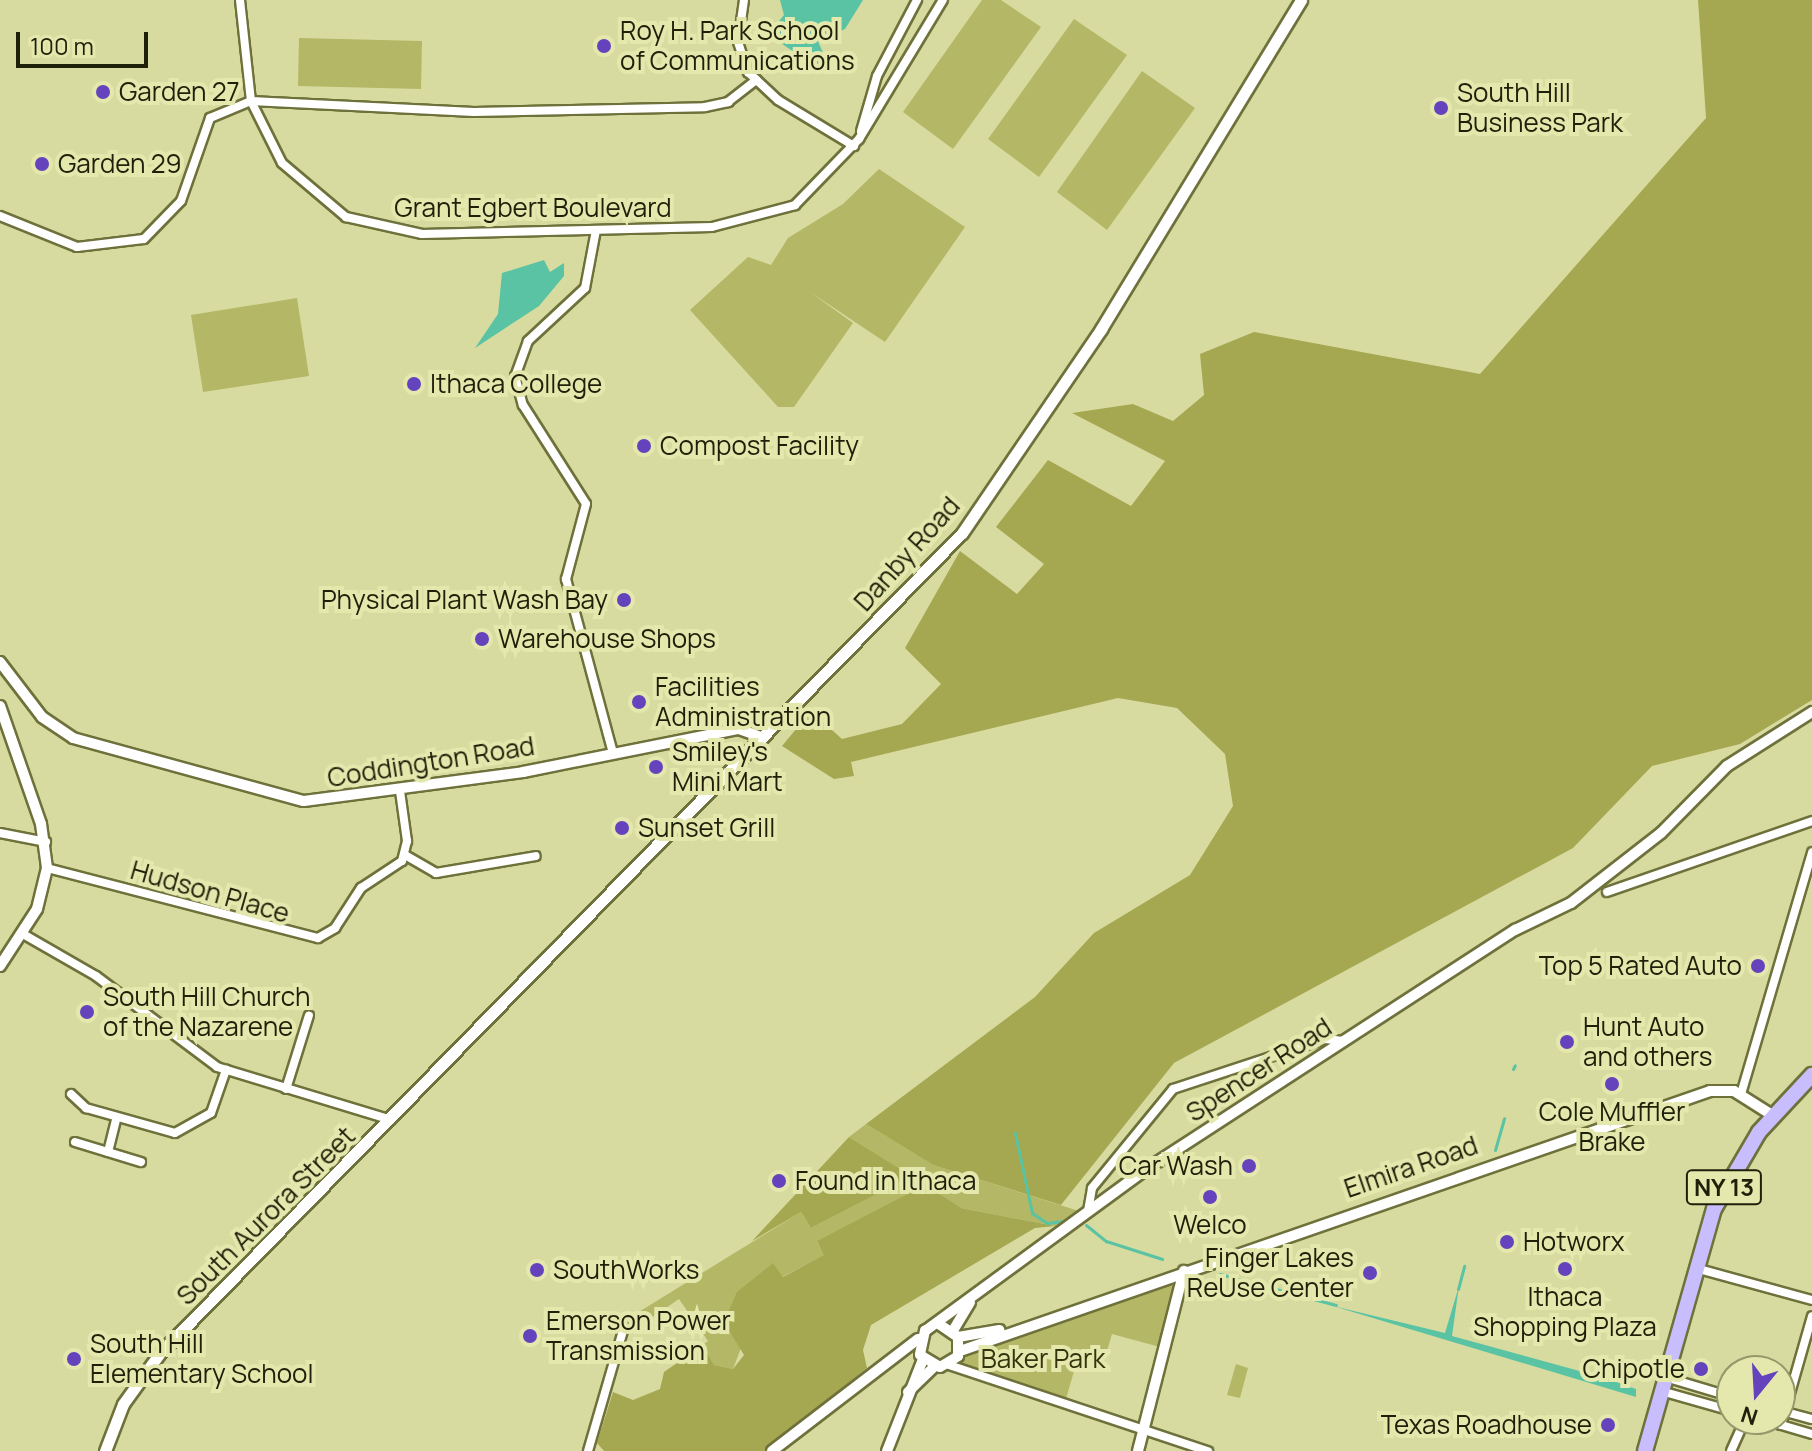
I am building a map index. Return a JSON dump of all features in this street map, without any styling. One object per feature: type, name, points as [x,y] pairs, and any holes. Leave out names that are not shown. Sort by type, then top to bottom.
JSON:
[{"type":"highway","name":"NY 13","points":[[1645,1451],[1695,1268],[1726,1184],[1772,1115],[1812,1075]]},
{"type":"main road","name":"Danby Road","points":[[448,1062],[962,533],[1101,329],[1301,0]]},
{"type":"main road","name":"South Aurora Street","points":[[105,1451],[123,1404],[159,1354],[448,1062]]},
{"type":"street","name":"Grant Egbert Boulevard","points":[[240,0],[251,101],[269,146],[296,180],[358,222],[422,234],[712,227],[769,216],[809,195],[854,146],[943,0]]},
{"type":"street","points":[[744,0],[738,42],[756,80],[854,146]]},
{"type":"street","name":"Grant Egbert Boulevard","points":[[854,146],[885,57],[917,0]]},
{"type":"street","points":[[0,216],[77,247],[144,239],[181,201],[210,118],[251,101],[474,112],[705,107],[728,102],[756,80]]},
{"type":"street","points":[[596,230],[585,288],[525,346],[515,376],[520,400],[586,504],[566,579],[613,753]]},
{"type":"street","name":"Coddington Road","points":[[0,662],[42,717],[99,747],[294,799],[400,791],[739,729],[761,737]]},
{"type":"street","points":[[0,709],[46,842],[47,868],[23,934],[0,966]]},
{"type":"street","name":"Spencer Road","points":[[940,1325],[1088,1211],[1515,930],[1581,896],[1661,833],[1727,766],[1812,712]]},
{"type":"street","points":[[400,791],[405,855],[436,873],[536,856]]},
{"type":"street","points":[[1607,892],[1812,821]]},
{"type":"street","points":[[0,833],[46,842]]},
{"type":"street","points":[[1772,1115],[1741,1094],[1812,852]]},
{"type":"street","name":"Hudson Place","points":[[47,868],[310,940],[329,933],[361,888],[405,855]]},
{"type":"street","points":[[23,934],[96,976],[226,1070],[391,1120]]},
{"type":"street","points":[[286,1089],[309,1015]]},
{"type":"street","points":[[1088,1211],[1092,1188],[1173,1089],[1325,1039],[1344,1041]]},
{"type":"street","points":[[71,1094],[79,1105],[175,1133],[211,1113],[226,1070]]},
{"type":"street","name":"Elmira Road","points":[[960,1351],[1010,1330],[1688,1097],[1717,1090],[1741,1094]]},
{"type":"street","points":[[108,1152],[117,1117]]},
{"type":"street","points":[[75,1142],[141,1162]]},
{"type":"street","points":[[1695,1268],[1812,1300]]},
{"type":"street","points":[[1138,1451],[1184,1271]]},
{"type":"street","name":"Spencer Road","points":[[956,1333],[971,1300]]},
{"type":"street","points":[[1796,1367],[1812,1316]]},
{"type":"street","points":[[772,1451],[886,1361],[940,1325],[956,1333],[960,1351],[949,1365]]},
{"type":"street","points":[[588,1451],[624,1327]]},
{"type":"street","name":"Elmira Road","points":[[956,1333],[1010,1330]]},
{"type":"street","points":[[918,1339],[922,1356],[934,1367]]},
{"type":"street","points":[[886,1361],[922,1356]]},
{"type":"street","points":[[887,1451],[922,1356]]},
{"type":"street","points":[[908,1392],[934,1367],[949,1365],[964,1374],[1208,1451]]},
{"type":"street","points":[[1663,1384],[1716,1394]]},
{"type":"street","points":[[1663,1384],[1716,1405]]},
{"type":"green space","points":[[982,0],[1001,0],[1041,27],[953,149],[903,112]]},
{"type":"green space","points":[[1074,19],[1127,55],[1039,177],[988,139]]},
{"type":"green space","points":[[299,38],[422,41],[421,89],[298,86]]},
{"type":"green space","points":[[1142,71],[1195,108],[1107,230],[1057,192]]},
{"type":"green space","points":[[879,169],[965,227],[885,342],[810,292],[853,323],[794,407],[778,407],[690,310],[748,257],[771,265],[788,238],[843,204]]},
{"type":"green space","points":[[297,298],[309,376],[203,392],[191,315]]},
{"type":"green space","points":[[866,1124],[933,1165],[1079,1211],[1055,1226],[961,1208],[817,1242],[825,1255],[782,1277],[773,1264],[733,1369],[714,1365],[703,1345],[708,1341],[679,1299],[635,1329],[629,1318],[801,1212],[811,1228],[910,1176],[849,1137]]},
{"type":"green space","name":"Baker Park","points":[[1167,1284],[1175,1287],[1160,1347],[1112,1334],[1101,1371],[1076,1364],[1066,1399],[956,1364],[963,1355]]},
{"type":"green space","points":[[1236,1364],[1248,1368],[1240,1398],[1227,1395]]},
{"type":"shaded area","points":[[780,0],[863,0],[845,29],[818,41],[826,60],[817,68],[775,39],[771,31],[784,15]]},
{"type":"shaded area","points":[[1698,0],[1812,0],[1812,700],[1740,744],[1652,766],[1573,848],[1174,1063],[1061,1205],[933,1165],[866,1124],[1035,997],[1094,933],[1190,875],[1233,806],[1225,754],[1177,708],[1118,698],[851,762],[854,776],[834,779],[782,746],[811,711],[842,739],[902,724],[941,684],[905,648],[960,551],[1017,594],[1044,564],[996,527],[1048,460],[1131,506],[1165,461],[1072,413],[1133,404],[1173,421],[1204,395],[1200,354],[1254,332],[1480,374],[1706,118]]},
{"type":"shaded area","points":[[544,260],[550,272],[564,263],[564,276],[539,306],[475,348],[498,314],[502,273]]},
{"type":"shaded area","points":[[849,1137],[911,1176],[811,1228],[801,1212],[752,1241]]},
{"type":"shaded area","points":[[925,1185],[961,1208],[1055,1226],[1035,1228],[871,1325],[863,1350],[867,1368],[765,1451],[604,1451],[597,1443],[613,1392],[633,1400],[660,1389],[664,1372],[703,1345],[714,1365],[733,1369],[744,1355],[724,1322],[737,1292],[773,1263],[783,1277],[824,1255],[817,1241]]},
{"type":"shaded area","points":[[1459,1286],[1452,1336],[1605,1378],[1636,1389],[1636,1397],[1333,1306],[1445,1333]]},
{"type":"waterway","points":[[1513,1069],[1515,1065]]},
{"type":"waterway","points":[[1495,1150],[1504,1118]]},
{"type":"waterway","points":[[1015,1133],[1032,1213],[1047,1223],[1063,1221]]},
{"type":"waterway","points":[[1086,1225],[1106,1241],[1162,1259]]},
{"type":"waterway","points":[[1458,1289],[1464,1266]]},
{"type":"waterway","points":[[1220,1274],[1336,1305]]},
{"type":"place","name":"Roy H. Park School of Communications","points":[[604,46]]},
{"type":"place","name":"Garden 27","points":[[103,92]]},
{"type":"place","name":"South Hill Business Park","points":[[1441,108]]},
{"type":"place","name":"Garden 29","points":[[42,164]]},
{"type":"place","name":"Ithaca College","points":[[414,384]]},
{"type":"place","name":"Compost Facility","points":[[644,446]]},
{"type":"place","name":"Physical Plant Wash Bay","points":[[624,600]]},
{"type":"place","name":"Warehouse Shops","points":[[482,639]]},
{"type":"place","name":"Facilities Administration","points":[[639,702]]},
{"type":"place","name":"Smiley's Mini Mart","points":[[656,767]]},
{"type":"place","name":"Sunset Grill","points":[[622,828]]},
{"type":"place","name":"Top 5 Rated Auto","points":[[1758,966]]},
{"type":"place","name":"South Hill Church of the Nazarene","points":[[87,1012]]},
{"type":"place","name":"Hunt Auto and others","points":[[1567,1042]]},
{"type":"place","name":"Cole Muffler Brake","points":[[1612,1084]]},
{"type":"place","name":"Car Wash","points":[[1249,1166]]},
{"type":"place","name":"Found in Ithaca","points":[[779,1181]]},
{"type":"place","name":"Welco","points":[[1210,1197]]},
{"type":"place","name":"Hotworx","points":[[1507,1242]]},
{"type":"place","name":"Ithaca Shopping Plaza","points":[[1565,1269]]},
{"type":"place","name":"SouthWorks","points":[[537,1270]]},
{"type":"place","name":"Finger Lakes ReUse Center","points":[[1370,1273]]},
{"type":"place","name":"Emerson Power Transmission","points":[[530,1336]]},
{"type":"place","name":"South Hill Elementary School","points":[[74,1359]]},
{"type":"place","name":"Chipotle","points":[[1701,1369]]},
{"type":"place","name":"Texas Roadhouse","points":[[1608,1425]]}]
